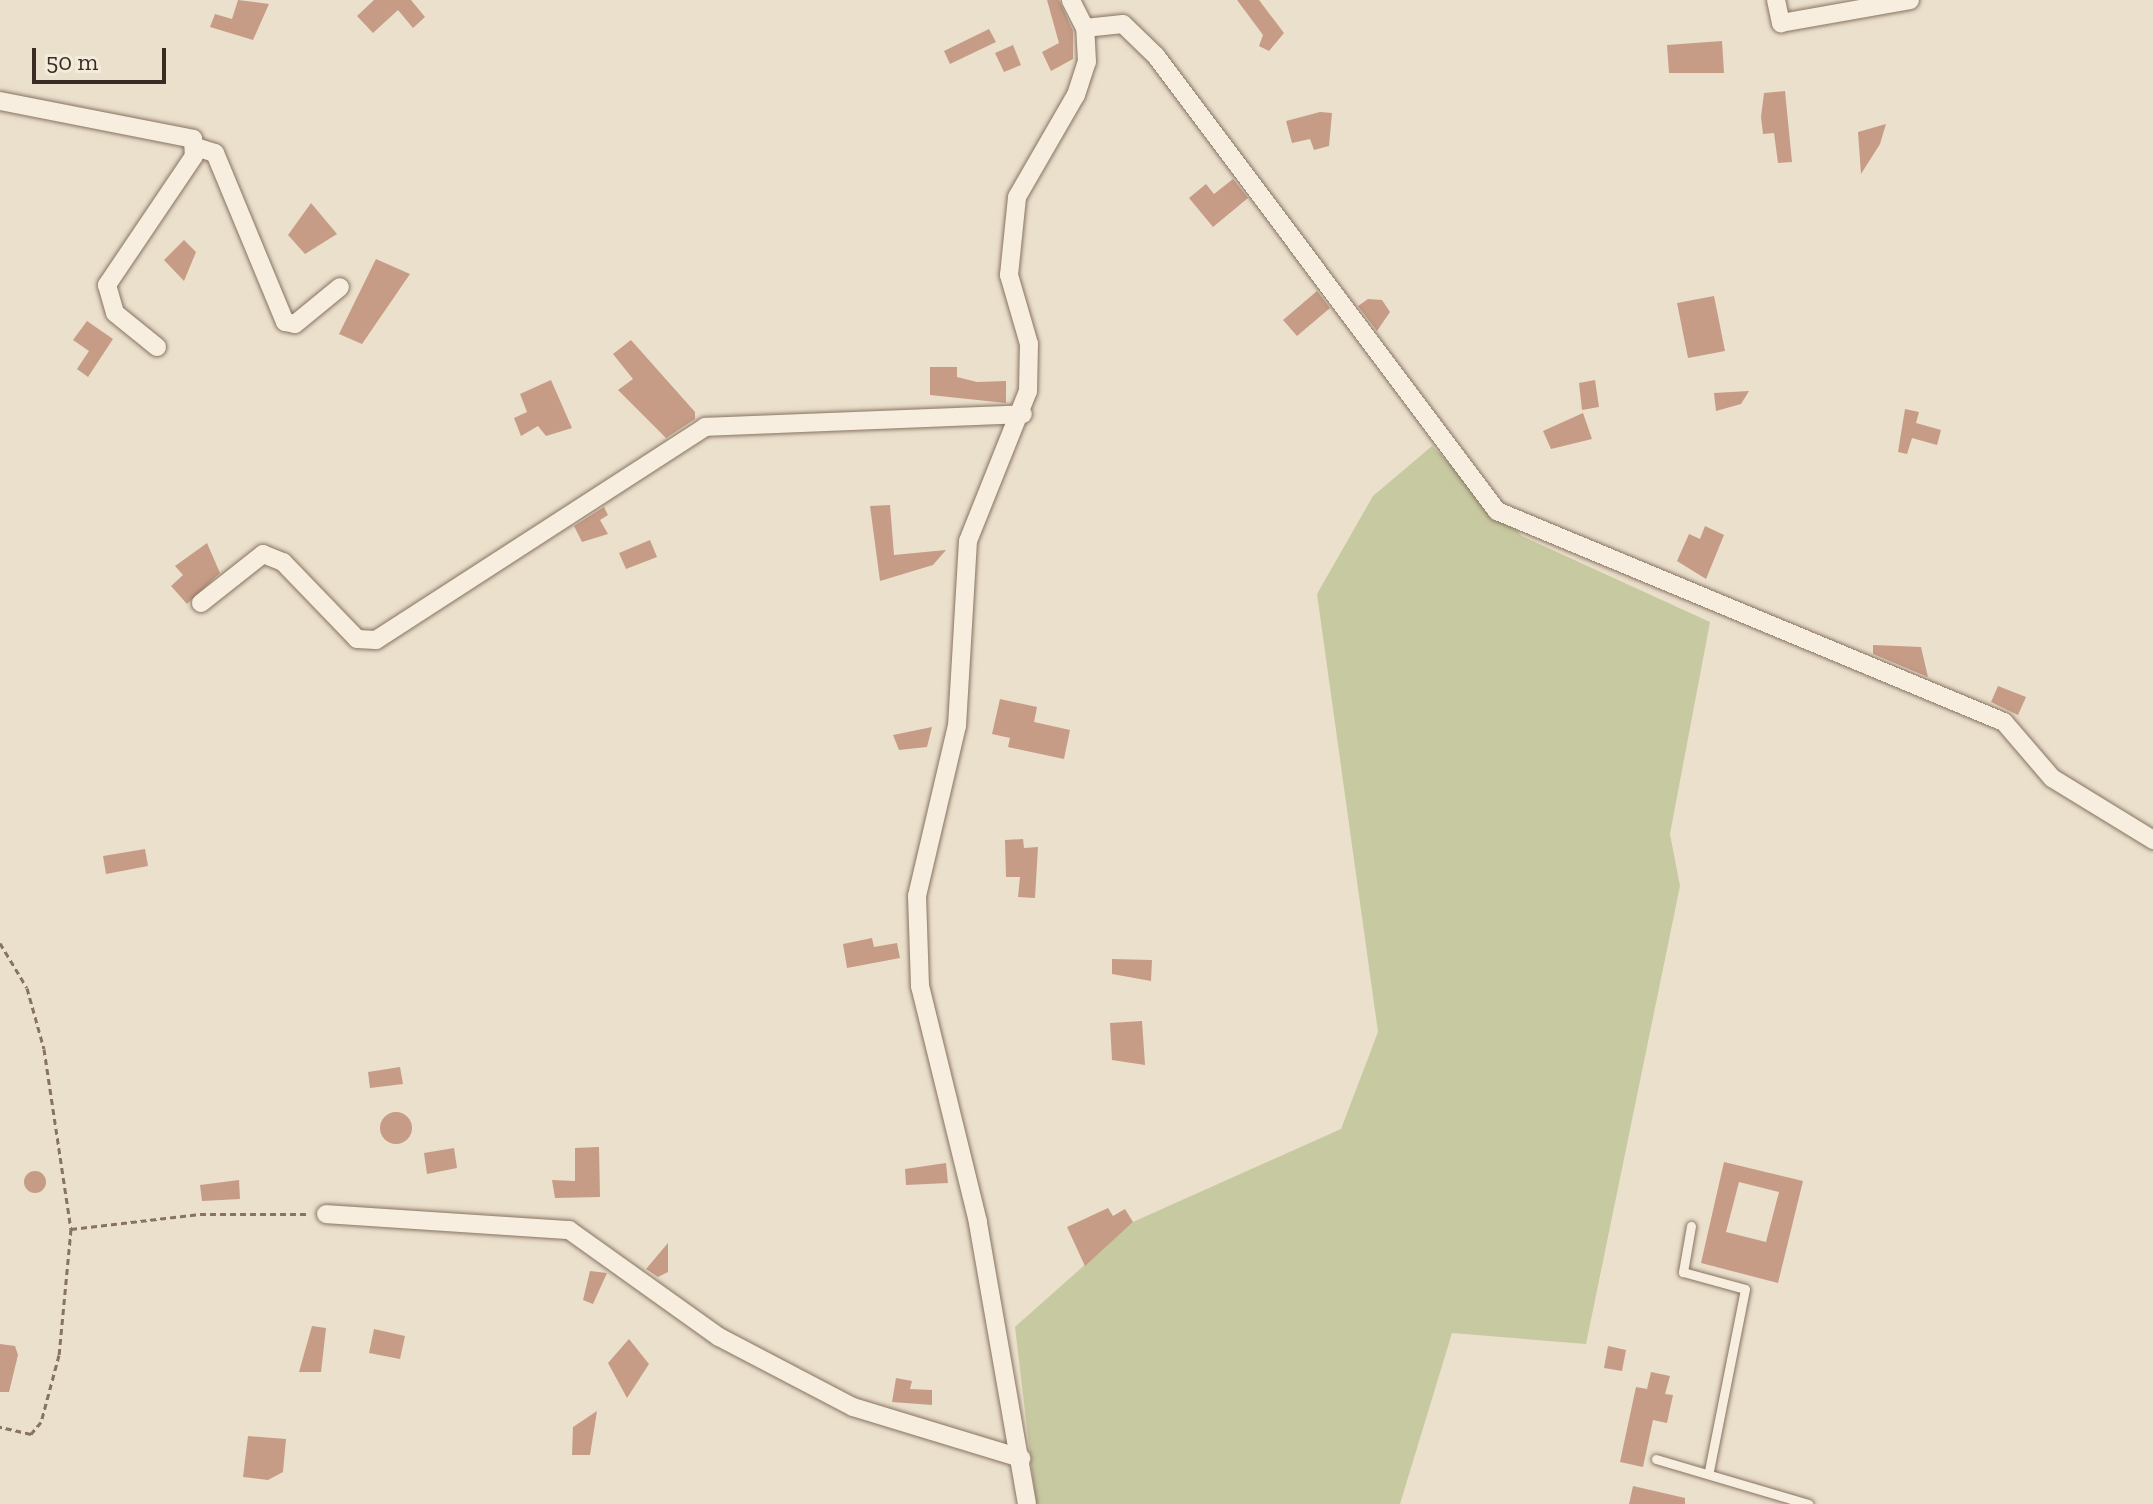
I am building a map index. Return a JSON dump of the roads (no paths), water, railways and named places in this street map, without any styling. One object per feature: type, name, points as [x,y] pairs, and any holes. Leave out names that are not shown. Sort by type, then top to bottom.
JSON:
[{"type":"street","points":[[1027,1504],[974,1207],[920,986],[917,896],[957,726],[968,541],[1023,414],[1029,344],[1009,275],[1017,197],[1076,95],[1087,62],[1085,28],[1071,0]]},
{"type":"street","points":[[1776,0],[1781,23],[1910,0]]},
{"type":"street","points":[[1085,28],[1123,24],[1156,56],[1497,511],[2004,722],[2052,778],[2153,840]]},
{"type":"street","points":[[0,101],[181,135],[196,147],[215,153],[285,322],[295,324],[340,287]]},
{"type":"street","points":[[157,347],[115,313],[107,285],[196,147]]},
{"type":"street","points":[[201,603],[263,554],[283,562],[357,639],[376,640],[705,427],[1023,414]]},
{"type":"street","points":[[326,1214],[569,1230],[719,1337],[853,1407],[1021,1458]]},
{"type":"lane","points":[[1691,1226],[1683,1272],[1745,1289],[1709,1470]]},
{"type":"lane","points":[[1656,1459],[1709,1470],[1808,1504]]}]
